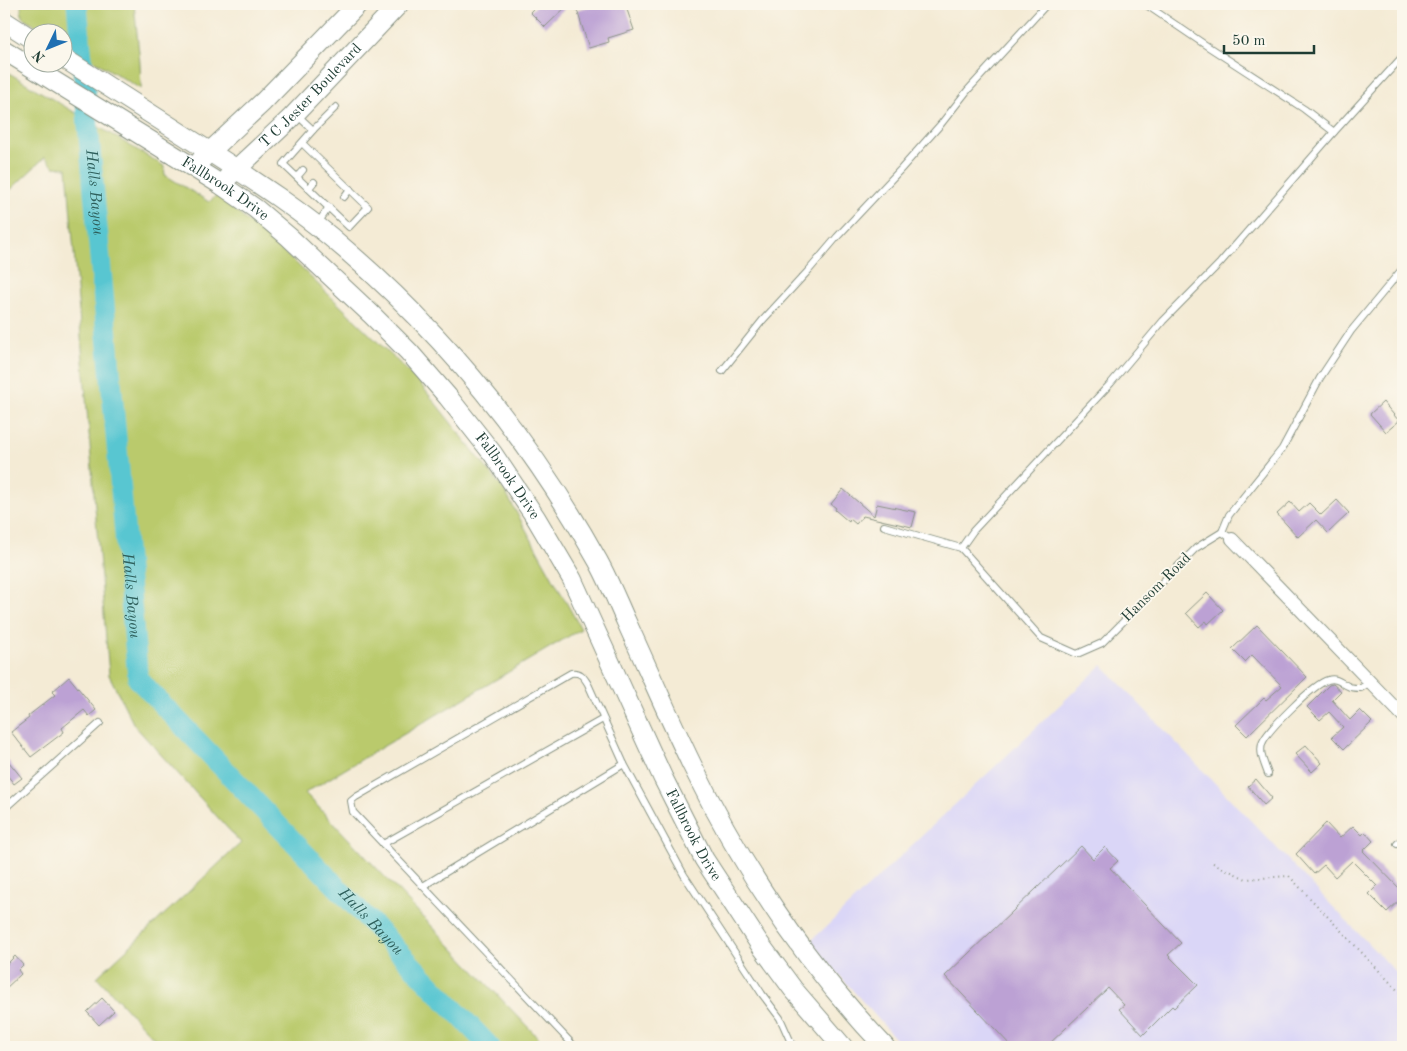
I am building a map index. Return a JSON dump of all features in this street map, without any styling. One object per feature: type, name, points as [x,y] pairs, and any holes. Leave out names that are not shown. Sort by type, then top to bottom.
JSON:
[{"type":"main road","name":"T C Jester Boulevard","points":[[193,168],[263,102],[358,4]]},
{"type":"main road","name":"T C Jester Boulevard","points":[[220,184],[295,114],[400,4]]},
{"type":"main road","points":[[4,21],[22,33]]},
{"type":"main road","name":"Fallbrook Drive","points":[[4,50],[220,184],[256,209],[290,237],[377,320],[409,352],[448,397],[493,454],[536,518],[572,579],[664,778],[704,858],[759,944],[793,989],[843,1047]]},
{"type":"main road","name":"Fallbrook Drive","points":[[72,63],[237,169],[345,248],[432,331],[472,377],[518,436],[563,501],[600,565],[692,765],[732,844],[767,900],[818,972],[885,1047]]},
{"type":"main road","points":[[793,989],[818,972]]},
{"type":"street","points":[[1227,536],[1403,716]]},
{"type":"lane","points":[[722,371],[762,321],[921,147],[967,92],[1047,4]]},
{"type":"lane","points":[[1145,4],[1304,108],[1334,132]]},
{"type":"lane","points":[[884,526],[961,548],[973,531],[1111,383],[1163,321],[1220,264],[1334,132],[1403,56]]},
{"type":"lane","points":[[302,143],[325,170],[339,179],[368,206],[349,227],[322,197],[309,188],[283,164],[312,130],[336,107]]},
{"type":"lane","points":[[295,114],[312,130]]},
{"type":"lane","points":[[297,177],[303,170]]},
{"type":"lane","points":[[334,185],[339,179]]},
{"type":"lane","points":[[309,188],[314,182]]},
{"type":"lane","points":[[344,196],[350,189]]},
{"type":"lane","points":[[316,226],[332,208]]},
{"type":"lane","points":[[1227,536],[1229,515],[1282,449],[1320,378],[1351,331],[1403,268]]},
{"type":"lane","name":"Hansom Road","points":[[961,548],[1041,638],[1077,654],[1102,642],[1196,548],[1227,536]]},
{"type":"lane","points":[[575,1047],[353,812],[351,801],[571,673],[577,672],[583,675],[624,764],[684,875],[762,994],[780,1018],[794,1047]]},
{"type":"lane","points":[[1268,774],[1262,756],[1261,745],[1267,734],[1310,690],[1321,682],[1331,679],[1338,680],[1352,688],[1361,688],[1370,682]]},
{"type":"lane","points":[[384,844],[603,719]]},
{"type":"lane","points":[[4,809],[100,724]]},
{"type":"lane","points":[[423,886],[624,764]]},
{"type":"lane","points":[[1397,844],[1403,838]]},
{"type":"path","points":[[1213,863],[1246,879],[1289,876],[1403,996]]},
{"type":"shaded area","points":[[1102,665],[1403,980],[1403,1047],[903,1047],[810,942]]},
{"type":"green space","points":[[21,4],[134,4],[141,89],[72,47],[72,22],[30,22],[22,17]]},
{"type":"green space","points":[[4,70],[164,166],[165,175],[209,202],[217,195],[297,264],[418,381],[504,490],[581,629],[305,793],[547,1047],[162,1047],[97,977],[241,843],[134,725],[109,675],[67,168],[54,167],[45,157],[4,196]]},
{"type":"building","points":[[538,4],[569,4],[545,27],[530,12]]},
{"type":"building","points":[[597,4],[625,4],[634,30],[608,38],[609,42],[589,48],[577,10]]},
{"type":"building","points":[[1383,402],[1399,421],[1386,432],[1370,414]]},
{"type":"building","points":[[843,489],[874,516],[877,504],[916,512],[912,527],[863,516],[856,524],[850,519],[849,522],[831,504]]},
{"type":"building","points":[[1337,500],[1349,513],[1328,533],[1316,520],[1298,537],[1277,514],[1290,502],[1299,512],[1309,503],[1321,515]]},
{"type":"building","points":[[1207,593],[1223,610],[1208,624],[1206,621],[1199,627],[1186,613]]},
{"type":"building","points":[[1257,625],[1307,677],[1247,736],[1236,725],[1264,698],[1266,700],[1282,686],[1252,655],[1245,662],[1232,649]]},
{"type":"building","points":[[69,677],[96,710],[89,716],[84,710],[62,728],[64,732],[31,757],[11,732],[55,695],[52,692]]},
{"type":"building","points":[[1333,684],[1341,691],[1332,700],[1350,720],[1360,710],[1372,722],[1344,749],[1332,737],[1343,727],[1329,712],[1320,720],[1307,707],[1329,685]]},
{"type":"building","points":[[1306,745],[1322,763],[1312,772],[1295,754]]},
{"type":"building","points":[[4,756],[22,778],[14,784],[4,771]]},
{"type":"building","points":[[1256,779],[1272,798],[1264,805],[1248,786]]},
{"type":"building","points":[[1326,823],[1340,838],[1353,826],[1362,835],[1365,832],[1373,841],[1363,851],[1403,892],[1403,897],[1387,912],[1369,894],[1377,886],[1352,861],[1335,877],[1324,865],[1314,874],[1296,854]]},
{"type":"building","points":[[1081,846],[1093,859],[1105,847],[1118,861],[1110,868],[1181,943],[1168,955],[1198,985],[1174,1008],[1172,1006],[1143,1035],[1119,1009],[1124,1005],[1108,988],[1046,1047],[1012,1047],[945,976]]},
{"type":"building","points":[[15,956],[23,965],[18,970],[21,974],[4,990],[4,967]]},
{"type":"building","points":[[102,998],[114,1011],[99,1025],[87,1012]]},
{"type":"waterway","name":"Halls Bayou","points":[[77,4],[138,679],[490,1047]]}]
